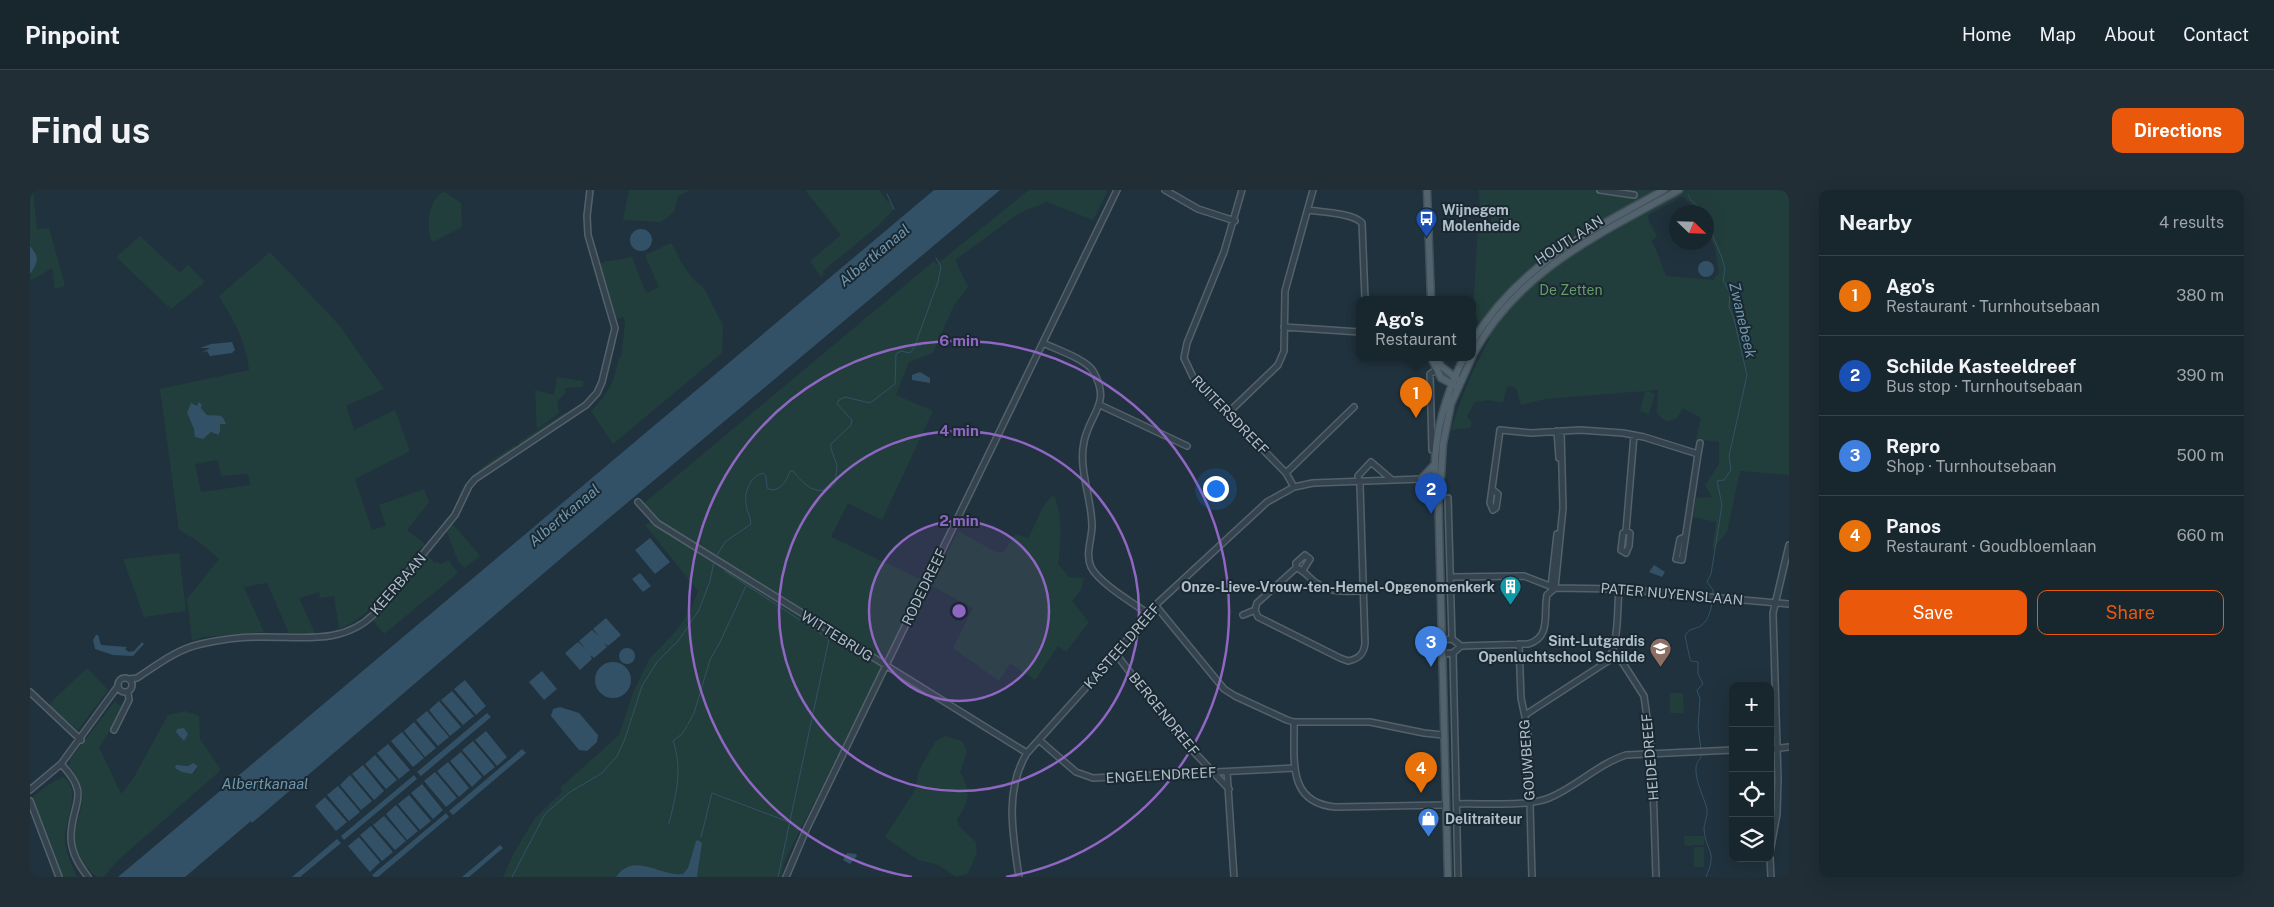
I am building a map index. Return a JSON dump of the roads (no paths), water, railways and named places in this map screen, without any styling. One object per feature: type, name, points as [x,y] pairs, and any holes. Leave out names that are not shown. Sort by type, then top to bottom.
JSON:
[{"type":"main road","points":[[1427,190],[1430,296]]},
{"type":"main road","name":"HOUTLAAN","points":[[1476,337],[1510,291],[1536,266],[1570,243],[1664,190]]},
{"type":"main road","name":"HOUTLAAN","points":[[1476,351],[1515,295],[1550,264],[1679,190]]},
{"type":"main road","points":[[1434,361],[1443,380],[1456,382]]},
{"type":"main road","points":[[1437,361],[1438,368]]},
{"type":"main road","name":"HOUTLAAN","points":[[1438,484],[1434,465],[1441,419],[1463,361]]},
{"type":"main road","name":"HOUTLAAN","points":[[1438,484],[1441,476],[1443,444],[1456,382],[1469,361]]},
{"type":"main road","points":[[1420,479],[1434,465]]},
{"type":"main road","points":[[1438,484],[1448,877]]},
{"type":"street","name":"KEERBAAN","points":[[118,686],[121,680],[137,678],[180,651],[202,643],[257,637],[320,638],[339,636],[358,627],[374,614],[456,515],[469,486],[475,480],[583,407],[597,393],[602,382],[615,328],[588,235],[587,216],[590,190]]},
{"type":"street","name":"RODEDREEF","points":[[786,877],[806,830],[1117,190]]},
{"type":"street","points":[[1165,190],[1198,209],[1235,221]]},
{"type":"street","name":"RUITERSDREEF","points":[[1242,190],[1235,221],[1187,343],[1184,358],[1194,379],[1286,473],[1294,487]]},
{"type":"street","points":[[1228,413],[1278,365],[1284,351],[1284,291],[1313,190]]},
{"type":"street","points":[[1600,190],[1634,195]]},
{"type":"street","points":[[1308,210],[1349,216],[1358,219],[1362,223],[1365,296]]},
{"type":"street","points":[[1284,328],[1356,332]]},
{"type":"street","points":[[1043,343],[1089,366],[1100,392],[1100,405],[1087,434],[1083,454],[1092,525],[1089,559],[1091,567],[1100,577],[1147,613]]},
{"type":"street","points":[[1432,450],[1430,374],[1438,368]]},
{"type":"street","points":[[1100,405],[1187,446]]},
{"type":"street","points":[[1286,473],[1354,407]]},
{"type":"street","points":[[1493,490],[1500,430],[1531,433],[1598,430],[1634,435],[1698,454]]},
{"type":"street","points":[[1441,640],[1452,640],[1461,646],[1531,643],[1541,635],[1545,628],[1546,594],[1553,588],[1562,508],[1559,431]]},
{"type":"street","points":[[1626,531],[1634,435]]},
{"type":"street","points":[[1685,537],[1700,443]]},
{"type":"street","points":[[1303,570],[1310,559],[1305,555],[1296,563],[1296,568],[1257,603],[1255,610],[1258,617],[1348,661],[1358,658],[1364,650],[1364,591],[1358,476],[1371,462],[1392,480]]},
{"type":"street","name":"KASTEELDREEF","points":[[1019,877],[1013,832],[1012,794],[1018,770],[1038,740],[1116,654],[1147,613],[1267,502],[1294,487],[1313,483],[1420,479],[1438,484]]},
{"type":"street","points":[[1448,498],[1452,640]]},
{"type":"street","name":"WITTEBRUG","points":[[638,502],[657,524],[1027,754]]},
{"type":"street","points":[[1774,830],[1778,809],[1778,748],[1773,613],[1789,545]]},
{"type":"street","points":[[1296,568],[1303,570],[1322,587],[1336,591],[1364,591]]},
{"type":"street","name":"PATER NUYENSLAAN","points":[[1451,577],[1524,576],[1533,578],[1553,588],[1618,589],[1789,604]]},
{"type":"street","points":[[1525,715],[1608,661],[1612,653],[1618,589]]},
{"type":"street","points":[[1156,606],[1229,693],[1294,722],[1370,722],[1443,735]]},
{"type":"street","points":[[1243,615],[1255,610]]},
{"type":"street","name":"GOUWBERG","points":[[1519,644],[1520,682],[1528,731],[1532,877]]},
{"type":"street","points":[[1441,654],[1453,653],[1461,646]]},
{"type":"street","points":[[1453,653],[1458,804],[1458,877]]},
{"type":"street","name":"HEIDEDREEF","points":[[1612,653],[1619,657],[1643,693],[1652,754],[1656,877]]},
{"type":"street","name":"BERGENDREEF","points":[[1116,654],[1178,735],[1229,790]]},
{"type":"street","name":"KEERBAAN","points":[[114,730],[129,700],[126,692],[137,678]]},
{"type":"street","points":[[129,679],[132,686]]},
{"type":"street","points":[[30,790],[61,764],[81,740],[113,696],[118,686],[126,692]]},
{"type":"street","points":[[30,692],[81,740]]},
{"type":"street","points":[[113,696],[126,692]]},
{"type":"street","points":[[1294,722],[1296,778],[1306,797],[1321,806],[1445,804]]},
{"type":"street","name":"ENGELENDREEF","points":[[1038,740],[1076,772],[1092,778],[1296,768]]},
{"type":"street","points":[[1774,748],[1789,747]]},
{"type":"street","points":[[1458,804],[1542,801],[1556,795],[1619,757],[1626,755],[1729,750]]},
{"type":"street","points":[[61,764],[71,774],[78,788],[78,802],[72,824],[71,841],[75,857],[88,877]]},
{"type":"street","points":[[1227,772],[1234,877]]},
{"type":"street","points":[[30,801],[59,877]]},
{"type":"street","points":[[1770,862],[1771,877]]},
{"type":"water","name":"Albertkanaal","points":[[934,190],[1000,190],[565,555],[252,823],[251,821],[185,877],[118,877]]},
{"type":"water","points":[[641,229],[649,232],[652,240],[649,248],[641,251],[633,248],[630,240],[633,232]]},
{"type":"water","points":[[30,246],[37,260],[30,274]]},
{"type":"water","points":[[1703,261],[1709,261],[1714,266],[1712,275],[1703,277],[1698,272],[1698,266]]},
{"type":"water","points":[[232,342],[235,350],[232,353],[210,356],[207,351],[201,353],[210,348],[200,348],[211,344]]},
{"type":"water","points":[[920,372],[930,378],[930,383],[912,380],[912,375]]},
{"type":"water","points":[[199,402],[207,415],[219,416],[225,420],[226,424],[220,424],[218,435],[211,432],[203,439],[195,437],[194,429],[187,413],[191,403],[197,406]]},
{"type":"water","points":[[650,538],[670,562],[655,574],[635,550]]},
{"type":"water","points":[[1654,565],[1665,572],[1662,577],[1649,572]]},
{"type":"water","points":[[640,573],[651,586],[643,592],[632,579]]},
{"type":"water","points":[[606,618],[621,635],[608,646],[604,643],[607,647],[594,658],[590,655],[592,659],[580,670],[565,653],[578,642],[585,648],[579,641],[592,630],[599,636],[593,629]]},
{"type":"water","points":[[98,635],[101,645],[127,647],[125,649],[129,652],[134,651],[142,642],[144,644],[133,656],[113,655],[95,649],[93,640]]},
{"type":"water","points":[[624,648],[630,648],[635,653],[633,662],[624,664],[619,659],[619,653]]},
{"type":"water","points":[[613,662],[626,667],[631,680],[626,693],[613,698],[600,693],[595,680],[600,667]]},
{"type":"water","points":[[542,671],[557,689],[544,700],[529,682]]},
{"type":"water","points":[[465,680],[486,706],[476,715],[454,689]]},
{"type":"water","points":[[452,691],[474,716],[463,725],[441,700]]},
{"type":"water","points":[[439,701],[461,727],[450,736],[429,710]]},
{"type":"water","points":[[560,707],[579,713],[598,735],[597,742],[587,751],[579,750],[551,716],[553,709]]},
{"type":"water","points":[[427,711],[449,737],[438,746],[416,720]]},
{"type":"water","points":[[487,713],[491,717],[421,776],[417,772]]},
{"type":"water","points":[[414,722],[436,748],[425,757],[404,731]]},
{"type":"water","points":[[184,728],[188,734],[184,741],[176,732],[177,729]]},
{"type":"water","points":[[486,731],[507,757],[497,766],[475,740]]},
{"type":"water","points":[[402,732],[424,758],[413,767],[391,741]]},
{"type":"water","points":[[473,741],[495,767],[484,776],[462,750]]},
{"type":"water","points":[[388,744],[410,770],[399,779],[377,753]]},
{"type":"water","points":[[522,749],[526,753],[453,815],[449,811]]},
{"type":"water","points":[[461,752],[482,777],[472,787],[450,761]]},
{"type":"water","points":[[375,755],[397,780],[386,789],[365,764]]},
{"type":"water","points":[[448,762],[469,788],[459,797],[437,771]]},
{"type":"water","points":[[193,763],[198,766],[192,774],[175,768],[176,765],[188,766]]},
{"type":"water","points":[[363,765],[384,791],[374,800],[352,774]]},
{"type":"water","points":[[435,772],[457,798],[446,807],[424,781]]},
{"type":"water","points":[[350,775],[372,801],[361,810],[340,785]]},
{"type":"water","points":[[414,775],[417,779],[344,840],[341,836]]},
{"type":"water","points":[[422,784],[443,810],[433,819],[411,793]]},
{"type":"water","points":[[338,786],[360,812],[349,821],[327,795]]},
{"type":"water","points":[[409,795],[431,821],[420,830],[398,804]]},
{"type":"water","points":[[325,797],[347,822],[336,831],[315,806]]},
{"type":"water","points":[[396,805],[418,831],[407,840],[386,814]]},
{"type":"water","points":[[446,813],[449,817],[378,877],[372,875]]},
{"type":"water","points":[[384,816],[406,841],[395,850],[373,825]]},
{"type":"water","points":[[371,826],[393,852],[382,861],[360,835]]},
{"type":"water","points":[[359,837],[380,862],[370,872],[348,846]]},
{"type":"water","points":[[337,839],[341,843],[300,877],[292,877]]},
{"type":"water","points":[[698,840],[702,843],[697,877],[616,877],[623,870],[639,865],[674,874],[683,874],[688,868],[696,841]]},
{"type":"water","points":[[500,845],[503,848],[469,877],[462,877]]},
{"type":"water","points":[[847,853],[856,854],[857,856],[850,864],[843,860]]},
{"type":"waterway","points":[[887,194],[894,209]]},
{"type":"waterway","name":"Zwanebeek","points":[[1688,195],[1696,205]]},
{"type":"waterway","name":"Zwanebeek","points":[[1713,594],[1713,590],[1707,582],[1711,574],[1722,505],[1717,481],[1724,480],[1731,470],[1729,456],[1747,375],[1734,319],[1729,307],[1730,293],[1723,280],[1725,269],[1714,239]]},
{"type":"waterway","points":[[716,557],[725,542],[751,524],[746,507],[746,495],[751,481],[758,475],[763,473],[766,476],[767,488],[771,490],[781,487],[790,471],[793,471],[807,485],[817,490],[823,490],[835,484],[837,465],[831,444],[851,425],[852,420],[837,404],[839,400],[845,397],[870,403],[895,384],[896,354],[901,351],[910,353],[914,348],[938,282],[941,266],[936,258]]},
{"type":"waterway","points":[[512,877],[545,814],[570,792],[602,773],[617,756],[625,739],[642,686],[657,662],[679,640],[699,610],[710,581],[714,561]]},
{"type":"waterway","points":[[725,571],[829,639],[778,877]]},
{"type":"waterway","points":[[688,724],[694,713],[710,660],[746,586]]},
{"type":"waterway","name":"Zwanebeek","points":[[1701,749],[1698,727],[1700,699],[1697,690],[1703,684],[1698,674],[1698,662],[1691,661],[1690,659],[1685,636],[1688,631],[1700,627],[1706,621],[1712,601]]},
{"type":"waterway","points":[[669,823],[676,792],[678,772],[678,761],[673,741],[682,734],[687,726]]},
{"type":"waterway","name":"Zwanebeek","points":[[1702,754],[1697,764],[1696,773],[1707,809],[1704,829],[1711,861],[1706,877]]},
{"type":"waterway","points":[[701,837],[712,793],[789,822]]},
{"type":"place","name":"Wijnegem Molenheide","points":[[1426,237]]},
{"type":"place","name":"Ago's","points":[[1416,418]]},
{"type":"place","name":"Schilde Kasteeldreef","points":[[1431,514]]},
{"type":"place","name":"Onze-Lieve-Vrouw-ten-Hemel-Opgenomenkerk","points":[[1511,606]]},
{"type":"place","name":"Repro","points":[[1431,667]]},
{"type":"place","name":"Sint-Lutgardis Openluchtschool Schilde","points":[[1661,668]]},
{"type":"place","name":"Panos","points":[[1421,793]]},
{"type":"place","name":"Delitraiteur","points":[[1429,838]]},
{"type":"park label","name":"De Zetten","points":[[1571,290]]}]
